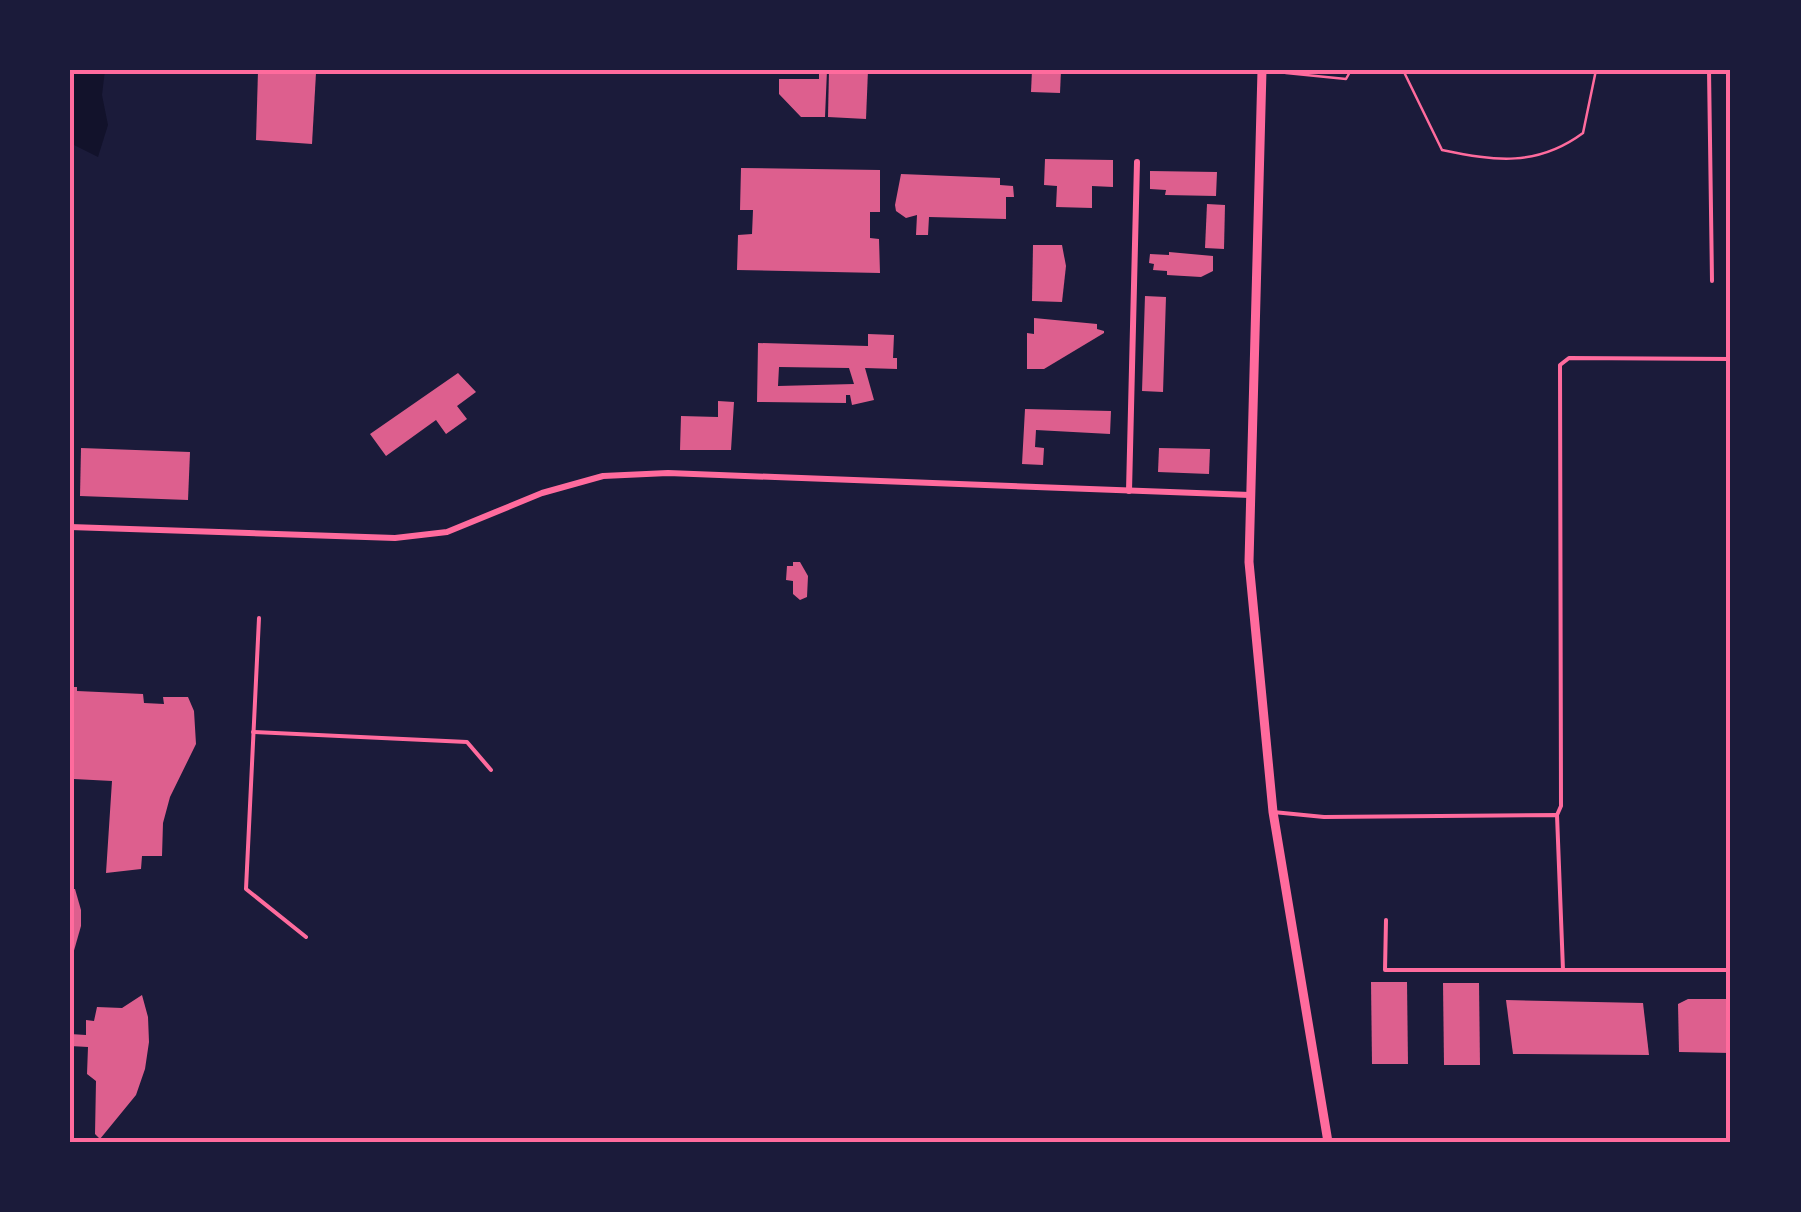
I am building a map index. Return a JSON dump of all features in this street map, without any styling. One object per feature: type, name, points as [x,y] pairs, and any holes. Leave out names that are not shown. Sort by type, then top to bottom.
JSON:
[{"type":"main road","points":[[1262,70],[1249,562],[1273,812],[1328,1142]]},
{"type":"street","points":[[1129,490],[1137,162]]},
{"type":"street","points":[[70,526],[395,538],[447,532],[542,493],[603,476],[652,474],[1250,495]]},
{"type":"lane","points":[[1710,70],[1712,281]]},
{"type":"lane","points":[[1563,970],[1557,816],[1561,806],[1560,366],[1569,358],[1731,360]]},
{"type":"lane","points":[[259,618],[246,889],[306,937]]},
{"type":"lane","points":[[253,732],[467,742],[491,770]]},
{"type":"lane","points":[[1273,812],[1324,817],[1557,816]]},
{"type":"lane","points":[[1386,920],[1385,970],[1731,970]]},
{"type":"path","points":[[1286,74],[1346,78],[1351,70]]},
{"type":"path","points":[[1403,70],[1442,150],[1481,158],[1525,159],[1560,150],[1583,133],[1596,70]]},
{"type":"shaded area","points":[[70,70],[105,70],[102,95],[108,125],[98,157],[70,143]]},
{"type":"building","points":[[819,70],[827,70],[825,117],[801,117],[779,94],[779,79],[819,79]]},
{"type":"building","points":[[829,70],[868,70],[866,119],[828,117]]},
{"type":"building","points":[[1032,70],[1061,70],[1060,93],[1031,92]]},
{"type":"building","points":[[258,71],[316,73],[312,144],[256,140]]},
{"type":"building","points":[[1045,159],[1113,160],[1113,187],[1092,186],[1092,208],[1056,207],[1057,186],[1044,185]]},
{"type":"building","points":[[741,168],[880,170],[880,212],[870,212],[870,238],[879,239],[880,273],[737,270],[738,235],[752,234],[753,210],[740,210]]},
{"type":"building","points":[[1150,171],[1217,172],[1216,196],[1165,195],[1166,190],[1150,189]]},
{"type":"building","points":[[901,174],[1000,178],[1000,185],[1013,186],[1014,197],[1006,197],[1006,219],[929,217],[928,235],[916,235],[917,215],[906,218],[896,211]]},
{"type":"building","points":[[1207,204],[1225,205],[1224,249],[1205,248]]},
{"type":"building","points":[[1033,245],[1062,245],[1066,266],[1062,302],[1032,301]]},
{"type":"building","points":[[1150,254],[1213,256],[1213,271],[1201,277],[1153,270]]},
{"type":"building","points":[[1145,296],[1166,297],[1163,392],[1142,391]]},
{"type":"building","points":[[1034,318],[1097,324],[1097,329],[1104,333],[1044,369],[1027,369],[1027,333],[1034,334]]},
{"type":"building","points":[[868,334],[894,335],[893,358],[897,358],[897,369],[865,368],[874,400],[852,405],[850,395],[846,395],[846,403],[757,402],[758,343],[868,346]],"holes":[[[779,367],[849,368],[854,384],[778,386]]]},
{"type":"building","points":[[458,373],[476,392],[457,406],[467,419],[446,434],[436,420],[386,456],[370,434]]},
{"type":"building","points":[[718,401],[734,402],[731,450],[680,450],[681,416],[718,417]]},
{"type":"building","points":[[1025,409],[1111,411],[1110,434],[1036,430],[1035,447],[1044,448],[1043,465],[1022,464]]},
{"type":"building","points":[[81,448],[190,452],[188,500],[80,496]]},
{"type":"building","points":[[1159,448],[1210,449],[1209,474],[1158,472]]},
{"type":"building","points":[[793,562],[800,562],[808,576],[807,597],[800,600],[793,594],[793,581],[786,580],[787,566],[793,566]]},
{"type":"building","points":[[70,687],[77,687],[77,691],[143,694],[144,703],[164,704],[163,697],[188,697],[194,711],[196,744],[170,797],[163,823],[162,856],[142,856],[141,869],[106,873],[112,781],[74,779],[70,791]]},
{"type":"building","points":[[70,889],[75,889],[81,910],[73,954],[70,954]]},
{"type":"building","points":[[1371,982],[1407,982],[1408,1064],[1372,1064]]},
{"type":"building","points":[[1443,983],[1479,983],[1480,1065],[1444,1065]]},
{"type":"building","points":[[142,995],[148,1017],[145,1069],[136,1095],[100,1139],[95,1134],[96,1081],[87,1074],[88,1047],[70,1046],[70,1034],[86,1035],[86,1020],[94,1021],[97,1007],[122,1008]]},
{"type":"building","points":[[1688,999],[1731,999],[1731,1053],[1679,1052],[1678,1004]]},
{"type":"building","points":[[1506,1000],[1643,1003],[1649,1055],[1513,1054]]}]
